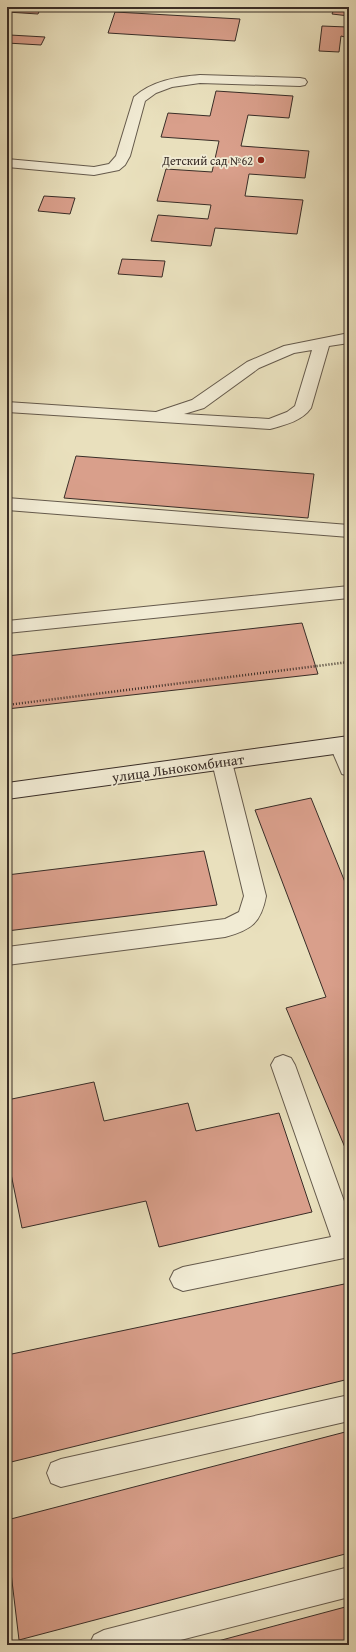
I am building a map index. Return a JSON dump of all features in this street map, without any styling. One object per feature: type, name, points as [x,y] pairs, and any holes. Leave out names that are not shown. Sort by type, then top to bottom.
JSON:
[{"type":"street","name":"улица Льнокомбинат","points":[[7,791],[345,745]]},
{"type":"lane","points":[[7,164],[94,171],[114,167],[120,162],[123,156],[139,100],[148,92],[163,86],[185,80],[200,79],[300,82]]},
{"type":"lane","points":[[157,417],[198,404],[253,365],[290,349],[349,338]]},
{"type":"lane","points":[[8,409],[270,424],[293,416],[303,408],[322,343]]},
{"type":"lane","points":[[7,504],[349,531]]},
{"type":"lane","points":[[7,627],[349,592]]},
{"type":"lane","points":[[345,745],[349,769]]},
{"type":"lane","points":[[7,956],[225,928],[235,926],[244,921],[253,910],[255,896],[222,762]]},
{"type":"lane","points":[[183,1279],[348,1245],[283,1065]]},
{"type":"lane","points":[[61,1473],[349,1408]]},
{"type":"lane","points":[[104,1645],[349,1582]]},
{"type":"path","points":[[7,705],[349,662]]},
{"type":"building","points":[[7,7],[41,7],[38,14],[7,12]]},
{"type":"building","points":[[335,7],[349,7],[349,16],[332,14]]},
{"type":"building","points":[[115,12],[240,19],[235,41],[108,33]]},
{"type":"building","points":[[322,26],[347,27],[345,37],[341,36],[339,52],[319,51]]},
{"type":"building","points":[[7,31],[11,32],[10,35],[45,37],[41,45],[7,43]]},
{"type":"building","name":"Детский сад №62","points":[[216,91],[293,96],[289,118],[248,115],[241,146],[309,151],[305,178],[249,174],[245,196],[303,200],[297,234],[215,228],[211,246],[151,241],[158,215],[208,219],[211,205],[157,201],[166,169],[212,172],[219,141],[161,137],[168,113],[210,116]]},
{"type":"building","points":[[44,196],[75,198],[70,214],[38,211]]},
{"type":"building","points":[[122,259],[165,261],[162,277],[118,274]]},
{"type":"building","points":[[76,456],[314,474],[308,518],[64,498]]},
{"type":"building","points":[[302,623],[318,674],[7,709],[7,656]]},
{"type":"building","points":[[311,798],[349,892],[349,1157],[286,1008],[326,997],[255,810]]},
{"type":"building","points":[[204,851],[217,905],[7,931],[7,875]]},
{"type":"building","points":[[94,1082],[104,1121],[188,1103],[196,1131],[279,1113],[312,1212],[159,1247],[146,1201],[22,1228],[7,1154],[7,1100]]},
{"type":"building","points":[[349,1283],[349,1379],[7,1463],[7,1355]]},
{"type":"building","points":[[349,1431],[349,1553],[19,1640],[7,1539],[7,1520]]},
{"type":"building","points":[[349,1606],[349,1645],[203,1645]]},
{"type":"place","name":"Детский сад №62","points":[[261,160]]}]
